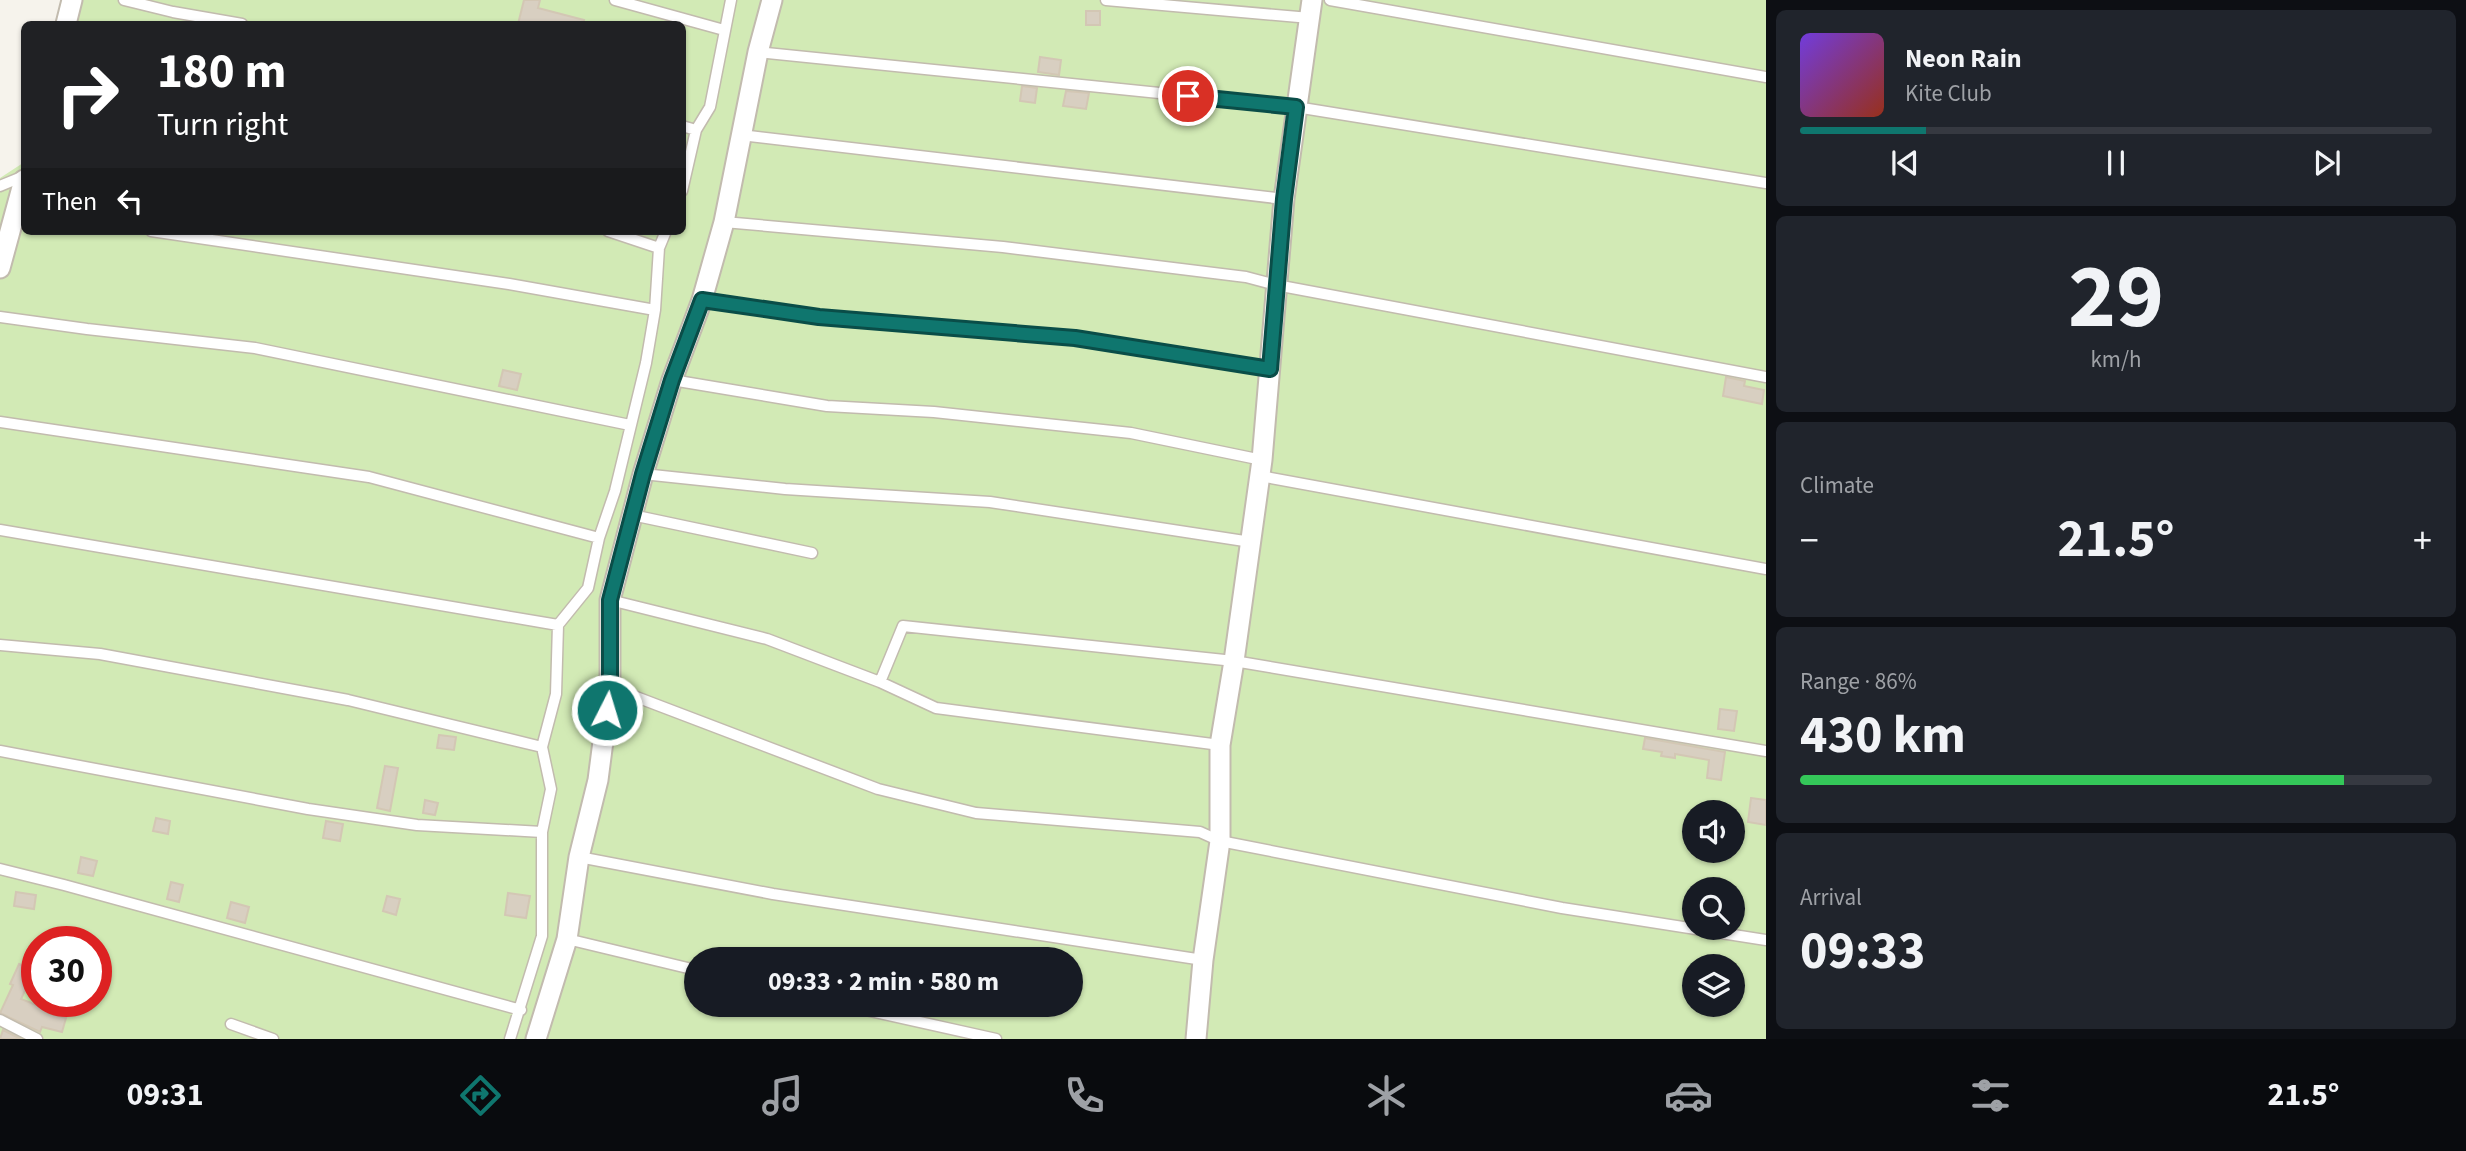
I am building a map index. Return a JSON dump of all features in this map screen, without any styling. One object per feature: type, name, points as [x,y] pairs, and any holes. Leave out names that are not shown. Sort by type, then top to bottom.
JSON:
[{"type":"street","points":[[67,21],[72,0]]},
{"type":"street","points":[[536,1039],[567,939],[579,857],[598,780],[610,687],[610,600],[643,474],[672,380],[702,300],[724,222],[758,52],[772,0]]},
{"type":"street","points":[[1196,1039],[1203,960],[1220,841],[1220,745],[1261,468],[1284,199],[1311,9]]},
{"type":"street","points":[[2,255],[20,211]]},
{"type":"lane","points":[[124,0],[225,21]]},
{"type":"lane","points":[[615,0],[724,30]]},
{"type":"lane","points":[[686,174],[696,130],[710,107],[732,0]]},
{"type":"lane","points":[[1106,0],[1311,9]]},
{"type":"lane","points":[[1330,0],[1766,77]]},
{"type":"lane","points":[[758,52],[1296,107],[1766,183]]},
{"type":"lane","points":[[686,128],[696,130]]},
{"type":"lane","points":[[741,135],[1284,199]]},
{"type":"lane","points":[[0,186],[21,179]]},
{"type":"lane","points":[[724,222],[1003,247],[1246,277],[1276,285],[1766,377]]},
{"type":"lane","points":[[178,235],[509,284],[654,310]]},
{"type":"lane","points":[[620,235],[659,248]]},
{"type":"lane","points":[[510,1039],[521,1010],[541,936],[542,832],[551,789],[542,747],[556,694],[558,625],[588,588],[599,538],[615,491],[646,363],[659,248],[664,235]]},
{"type":"lane","points":[[702,300],[819,317],[1075,338],[1270,369]]},
{"type":"lane","points":[[0,317],[88,330],[255,348],[630,425]]},
{"type":"lane","points":[[672,380],[827,406],[934,412],[1130,433],[1261,468],[1766,569]]},
{"type":"lane","points":[[0,422],[369,477],[599,538]]},
{"type":"lane","points":[[643,474],[785,489],[990,502],[1251,542]]},
{"type":"lane","points":[[631,514],[812,553]]},
{"type":"lane","points":[[0,530],[558,625]]},
{"type":"lane","points":[[610,600],[767,639],[880,682],[936,708],[1220,745]]},
{"type":"lane","points":[[880,682],[903,626],[1234,661],[1766,751]]},
{"type":"lane","points":[[0,645],[100,654],[348,701],[542,747]]},
{"type":"lane","points":[[610,687],[878,789],[976,813],[1200,832],[1220,841],[1562,908],[1766,940]]},
{"type":"lane","points":[[0,751],[322,811],[417,825],[542,832]]},
{"type":"lane","points":[[579,857],[773,894],[1203,960]]},
{"type":"lane","points":[[0,869],[64,884],[521,1010]]},
{"type":"lane","points":[[567,939],[684,968]]},
{"type":"lane","points":[[897,1017],[996,1039]]},
{"type":"lane","points":[[0,1020],[37,1039]]},
{"type":"lane","points":[[231,1024],[273,1039]]},
{"type":"green space","points":[[61,0],[1766,0],[1766,1039],[0,1039],[0,178],[21,164],[21,235],[686,235],[686,21],[57,21]]},
{"type":"building","points":[[524,0],[540,0],[538,8],[584,20],[584,21],[519,21]]},
{"type":"building","points":[[1086,11],[1100,11],[1100,25],[1086,25]]},
{"type":"building","points":[[1040,57],[1061,60],[1059,75],[1038,72]]},
{"type":"building","points":[[1172,72],[1192,73],[1191,86],[1171,85]]},
{"type":"building","points":[[1022,86],[1037,88],[1035,103],[1020,101]]},
{"type":"building","points":[[1066,91],[1089,93],[1086,109],[1063,106]]},
{"type":"building","points":[[503,370],[521,374],[517,390],[499,386]]},
{"type":"building","points":[[1726,377],[1745,381],[1744,386],[1764,390],[1762,404],[1723,396]]},
{"type":"building","points":[[1720,709],[1737,711],[1734,731],[1718,729]]},
{"type":"building","points":[[439,735],[456,737],[454,750],[437,748]]},
{"type":"building","points":[[1645,738],[1725,752],[1721,780],[1707,778],[1709,760],[1675,754],[1675,758],[1661,756],[1662,752],[1643,749]]},
{"type":"building","points":[[385,766],[398,768],[390,811],[377,808]]},
{"type":"building","points":[[1751,798],[1766,800],[1766,825],[1748,822]]},
{"type":"building","points":[[425,800],[438,803],[435,815],[423,813]]},
{"type":"building","points":[[156,818],[170,821],[168,834],[153,831]]},
{"type":"building","points":[[326,821],[343,824],[340,841],[323,838]]},
{"type":"building","points":[[81,857],[97,861],[93,876],[78,873]]},
{"type":"building","points":[[171,882],[183,885],[179,902],[167,899]]},
{"type":"building","points":[[16,892],[36,895],[34,909],[14,906]]},
{"type":"building","points":[[508,893],[530,896],[526,918],[505,915]]},
{"type":"building","points":[[387,896],[400,899],[396,915],[383,911]]},
{"type":"building","points":[[231,902],[249,907],[245,923],[227,918]]},
{"type":"building","points":[[19,964],[21,965],[21,1017],[66,1018],[62,1032],[42,1027],[40,1032],[0,1013],[13,985],[10,984]]},
{"type":"building","points":[[3,1030],[21,1039],[0,1039]]},
{"type":"route","points":[[607,710],[610,687],[610,600],[643,474],[672,380],[702,300],[819,317],[1075,338],[1270,369],[1284,199],[1296,107],[1188,96]]}]
